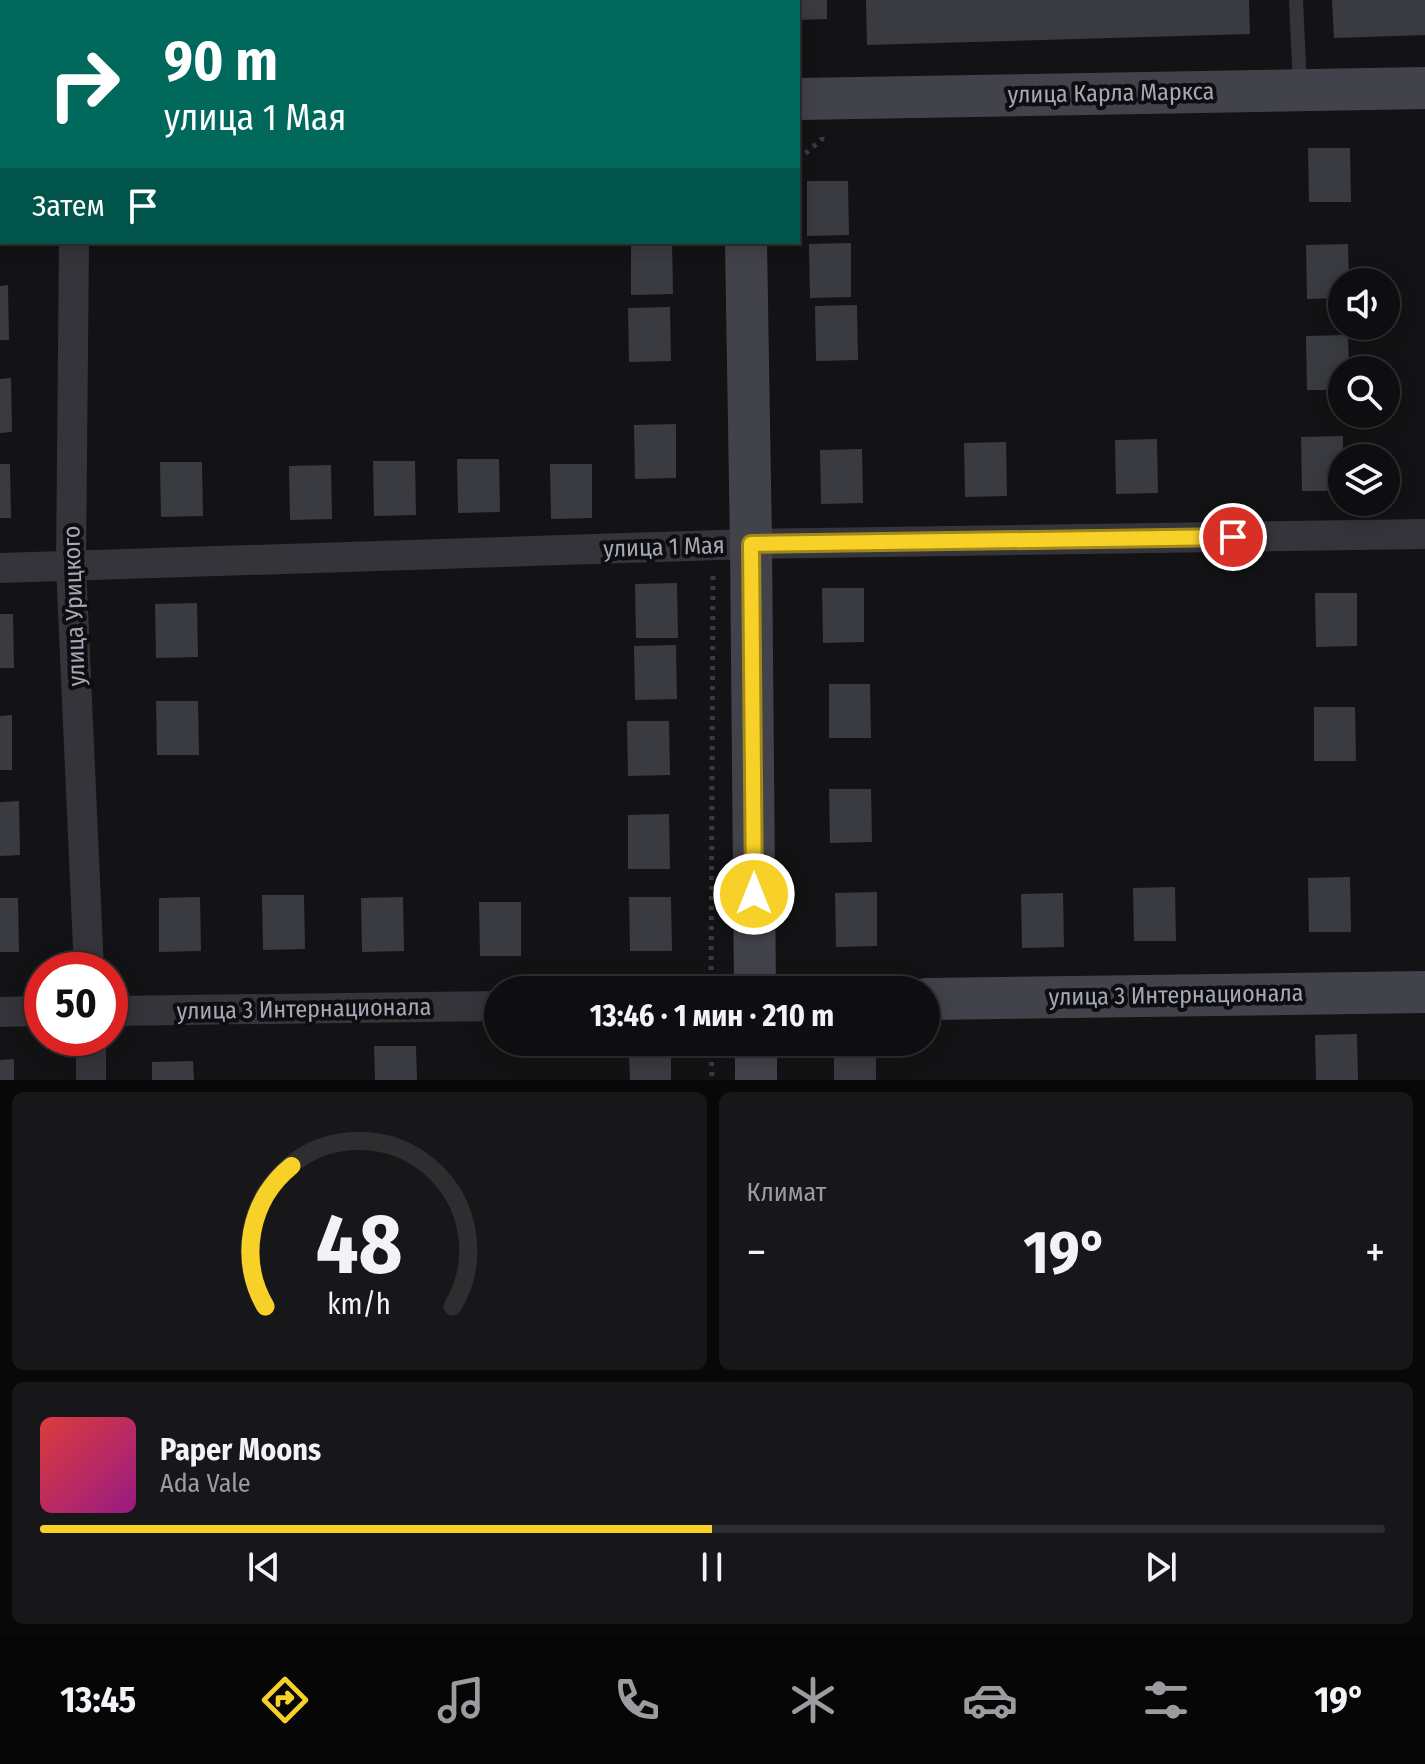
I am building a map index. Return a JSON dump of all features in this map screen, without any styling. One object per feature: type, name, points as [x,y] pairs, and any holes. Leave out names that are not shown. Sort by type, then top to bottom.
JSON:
[{"type":"main road","name":"улица Карла Маркса","points":[[800,99],[1425,88]]},
{"type":"main road","points":[[746,244],[732,544],[754,976]]},
{"type":"main road","name":"улица 3 Интернационала","points":[[940,999],[1425,992]]},
{"type":"main road","points":[[756,1056],[756,1080]]},
{"type":"street","name":"улица Урицкого","points":[[74,244],[71,566],[88,952]]},
{"type":"street","name":"улица 1 Мая","points":[[0,568],[732,544],[1425,534]]},
{"type":"street","name":"улица 3 Интернационала","points":[[128,1011],[484,1006]]},
{"type":"street","points":[[0,1012],[24,1011]]},
{"type":"street","points":[[91,1056],[91,1080]]},
{"type":"lane","points":[[1296,0],[1300,89]]},
{"type":"path","points":[[712,976],[732,544]]},
{"type":"path","points":[[711,1056],[712,1080]]},
{"type":"building","points":[[800,0],[827,0],[827,19],[800,20]]},
{"type":"building","points":[[866,0],[1249,0],[1250,34],[867,45]]},
{"type":"building","points":[[1332,0],[1425,0],[1425,35],[1334,38]]},
{"type":"building","points":[[1308,148],[1350,148],[1351,202],[1309,202]]},
{"type":"building","points":[[807,181],[848,181],[849,235],[807,236]]},
{"type":"building","points":[[851,243],[851,297],[810,298],[809,244]]},
{"type":"building","points":[[631,244],[672,244],[673,294],[631,295]]},
{"type":"building","points":[[1348,244],[1349,268],[1328,268],[1328,298],[1307,299],[1306,245]]},
{"type":"building","points":[[8,285],[9,340],[0,340],[0,286]]},
{"type":"building","points":[[857,305],[858,360],[816,361],[815,306]]},
{"type":"building","points":[[670,307],[671,361],[629,362],[628,308]]},
{"type":"building","points":[[1328,335],[1328,340],[1348,340],[1349,356],[1328,356],[1328,390],[1307,390],[1306,336]]},
{"type":"building","points":[[11,378],[12,432],[0,433],[0,379]]},
{"type":"building","points":[[676,424],[676,478],[635,479],[634,425]]},
{"type":"building","points":[[1343,436],[1343,444],[1328,444],[1328,491],[1302,491],[1301,437]]},
{"type":"building","points":[[1157,439],[1158,493],[1116,494],[1115,440]]},
{"type":"building","points":[[1006,442],[1007,496],[965,497],[964,443]]},
{"type":"building","points":[[862,449],[863,503],[821,504],[820,450]]},
{"type":"building","points":[[457,459],[499,459],[500,512],[458,513]]},
{"type":"building","points":[[373,461],[415,461],[416,515],[374,516]]},
{"type":"building","points":[[160,462],[202,462],[203,516],[161,517]]},
{"type":"building","points":[[0,464],[10,464],[11,518],[0,518]]},
{"type":"building","points":[[550,464],[592,464],[592,518],[551,519]]},
{"type":"building","points":[[331,465],[332,519],[290,520],[289,466]]},
{"type":"building","points":[[677,583],[678,638],[636,638],[635,584]]},
{"type":"building","points":[[822,588],[864,588],[864,642],[823,643]]},
{"type":"building","points":[[1315,593],[1357,593],[1357,646],[1316,647]]},
{"type":"building","points":[[197,603],[198,657],[156,658],[155,604]]},
{"type":"building","points":[[0,614],[13,614],[14,668],[0,668]]},
{"type":"building","points":[[676,645],[677,699],[635,700],[634,646]]},
{"type":"building","points":[[829,684],[870,684],[871,738],[829,738]]},
{"type":"building","points":[[156,701],[198,701],[199,755],[157,755]]},
{"type":"building","points":[[1314,707],[1355,707],[1356,761],[1314,761]]},
{"type":"building","points":[[12,715],[12,770],[0,770],[0,716]]},
{"type":"building","points":[[627,721],[669,721],[670,775],[628,776]]},
{"type":"building","points":[[829,789],[871,789],[872,842],[830,843]]},
{"type":"building","points":[[19,801],[20,855],[0,856],[0,802]]},
{"type":"building","points":[[669,814],[670,869],[628,869],[628,815]]},
{"type":"building","points":[[1350,877],[1351,932],[1309,932],[1308,878]]},
{"type":"building","points":[[1175,887],[1176,941],[1134,941],[1133,888]]},
{"type":"building","points":[[877,892],[877,946],[836,947],[835,893]]},
{"type":"building","points":[[1063,893],[1064,947],[1022,948],[1021,894]]},
{"type":"building","points":[[262,895],[304,895],[305,949],[263,950]]},
{"type":"building","points":[[200,897],[201,951],[159,952],[159,898]]},
{"type":"building","points":[[403,897],[404,951],[362,952],[361,898]]},
{"type":"building","points":[[629,897],[671,897],[672,951],[630,951]]},
{"type":"building","points":[[0,898],[18,898],[19,952],[0,952]]},
{"type":"building","points":[[479,902],[521,902],[521,956],[480,956]]},
{"type":"building","points":[[1357,1034],[1358,1080],[1316,1080],[1315,1035]]},
{"type":"building","points":[[374,1046],[416,1046],[417,1080],[375,1080]]},
{"type":"building","points":[[629,1056],[671,1056],[671,1080],[630,1080]]},
{"type":"building","points":[[834,1056],[876,1056],[876,1080],[834,1080]]},
{"type":"building","points":[[14,1059],[14,1080],[0,1080],[0,1060]]},
{"type":"building","points":[[193,1061],[194,1080],[152,1080],[152,1062]]},
{"type":"route","points":[[754,894],[751,544],[1233,537]]}]
